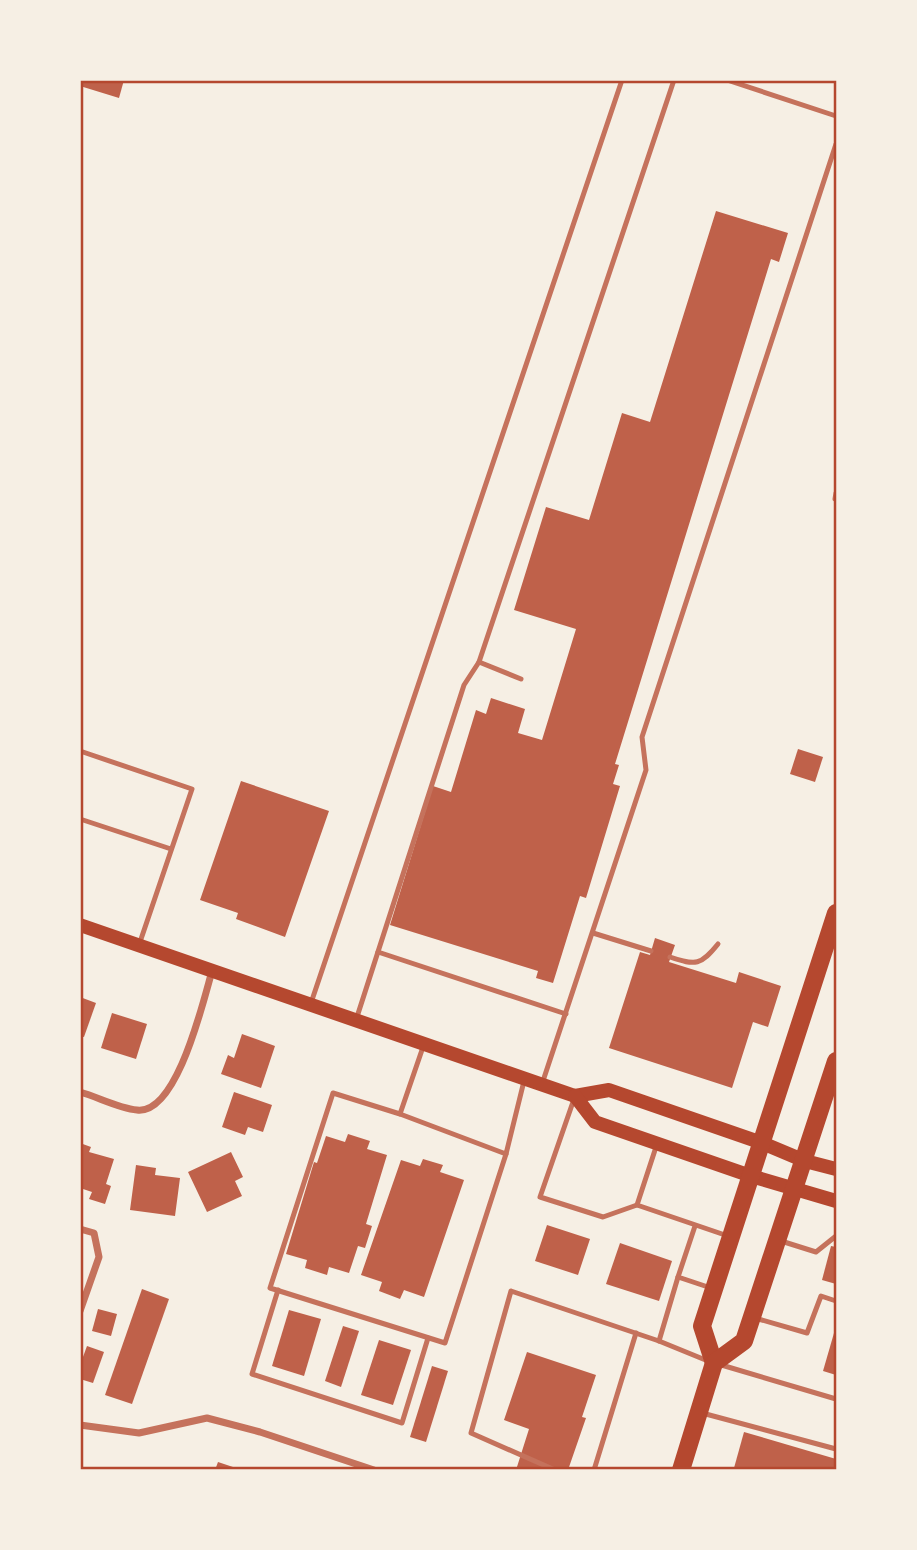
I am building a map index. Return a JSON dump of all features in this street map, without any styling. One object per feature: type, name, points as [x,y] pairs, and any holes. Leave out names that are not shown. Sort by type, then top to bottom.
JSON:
[{"type":"main road","points":[[681,1469],[714,1363],[702,1326],[836,913]]},
{"type":"main road","points":[[80,925],[575,1096],[608,1090],[762,1143],[805,1161],[836,1169]]},
{"type":"main road","points":[[714,1363],[744,1341],[836,1061]]},
{"type":"main road","points":[[575,1096],[595,1122],[751,1176],[836,1201]]},
{"type":"street","points":[[80,1091],[138,1111],[152,1108],[163,1099],[183,1063],[212,971]]},
{"type":"street","points":[[80,1229],[94,1233],[99,1257],[80,1311]]},
{"type":"street","points":[[80,1425],[139,1433],[207,1418],[374,1469]]},
{"type":"lane","points":[[310,1004],[622,80]]},
{"type":"lane","points":[[356,1020],[464,685],[479,662],[674,80]]},
{"type":"lane","points":[[727,80],[836,116]]},
{"type":"lane","points":[[542,1084],[646,770],[642,737],[836,144]]},
{"type":"lane","points":[[479,662],[521,679]]},
{"type":"lane","points":[[80,751],[192,789],[139,945]]},
{"type":"lane","points":[[80,818],[171,849]]},
{"type":"lane","points":[[593,933],[651,951]]},
{"type":"lane","points":[[670,957],[689,964],[696,963],[710,954],[718,944]]},
{"type":"lane","points":[[378,952],[566,1014]]},
{"type":"lane","points":[[400,1114],[424,1044]]},
{"type":"lane","points":[[506,1154],[400,1114],[333,1093],[270,1288],[445,1343],[506,1154],[525,1078]]},
{"type":"lane","points":[[575,1096],[540,1197],[603,1217],[637,1205],[731,1237]]},
{"type":"lane","points":[[637,1205],[657,1143]]},
{"type":"lane","points":[[659,1341],[695,1226]]},
{"type":"lane","points":[[778,1240],[816,1252],[836,1236]]},
{"type":"lane","points":[[678,1277],[714,1289]]},
{"type":"lane","points":[[278,1290],[252,1374],[391,1420],[402,1423],[428,1338]]},
{"type":"lane","points":[[555,1469],[471,1433],[511,1291],[659,1341],[714,1363],[836,1399]]},
{"type":"lane","points":[[752,1317],[807,1334],[821,1296],[836,1301]]},
{"type":"lane","points":[[594,1469],[636,1333]]},
{"type":"lane","points":[[699,1412],[836,1449]]},
{"type":"building","points":[[80,80],[124,80],[119,98],[80,86]]},
{"type":"building","points":[[716,211],[788,233],[779,262],[771,259],[615,764],[619,765],[613,784],[620,786],[586,898],[580,896],[553,983],[536,978],[538,971],[390,925],[433,786],[451,792],[476,710],[486,714],[491,698],[525,709],[518,733],[542,740],[576,629],[514,610],[546,507],[589,520],[622,413],[650,422]]},
{"type":"building","points":[[798,749],[823,757],[815,782],[790,774]]},
{"type":"building","points":[[241,781],[329,811],[285,937],[236,919],[238,913],[200,900]]},
{"type":"building","points":[[655,938],[675,945],[669,962],[736,983],[739,972],[781,986],[768,1027],[753,1022],[732,1088],[609,1048],[640,952],[650,955]]},
{"type":"building","points":[[80,997],[96,1003],[84,1037],[80,1036]]},
{"type":"building","points":[[112,1013],[147,1024],[136,1059],[101,1048]]},
{"type":"building","points":[[242,1034],[275,1046],[261,1088],[221,1074],[228,1055],[234,1058]]},
{"type":"building","points":[[234,1092],[272,1105],[263,1132],[248,1127],[245,1135],[222,1127]]},
{"type":"building","points":[[348,1134],[370,1141],[367,1149],[387,1155],[366,1224],[372,1226],[365,1248],[358,1246],[349,1273],[329,1267],[327,1275],[305,1268],[307,1260],[286,1254],[314,1162],[317,1163],[326,1136],[345,1142]]},
{"type":"building","points":[[80,1143],[91,1147],[89,1152],[114,1159],[106,1184],[111,1186],[105,1204],[89,1199],[92,1192],[80,1188]]},
{"type":"building","points":[[231,1152],[243,1177],[235,1181],[242,1196],[207,1212],[188,1172]]},
{"type":"building","points":[[423,1159],[443,1165],[440,1172],[464,1180],[424,1297],[404,1290],[400,1299],[379,1291],[382,1282],[361,1275],[401,1160],[420,1166]]},
{"type":"building","points":[[136,1165],[156,1168],[155,1175],[180,1178],[175,1216],[130,1210]]},
{"type":"building","points":[[547,1225],[590,1239],[578,1275],[535,1261]]},
{"type":"building","points":[[620,1243],[672,1261],[659,1301],[606,1284]]},
{"type":"building","points":[[831,1246],[836,1247],[836,1284],[822,1280]]},
{"type":"building","points":[[142,1289],[169,1299],[132,1404],[105,1395]]},
{"type":"building","points":[[98,1309],[117,1314],[111,1336],[92,1331]]},
{"type":"building","points":[[289,1310],[321,1319],[304,1376],[272,1366]]},
{"type":"building","points":[[343,1326],[359,1331],[341,1387],[325,1381]]},
{"type":"building","points":[[834,1333],[836,1334],[836,1375],[823,1371]]},
{"type":"building","points":[[379,1340],[411,1350],[393,1405],[361,1395]]},
{"type":"building","points":[[87,1346],[104,1352],[93,1383],[80,1379],[80,1365]]},
{"type":"building","points":[[527,1352],[596,1375],[582,1417],[586,1418],[568,1470],[516,1470],[529,1429],[504,1420]]},
{"type":"building","points":[[432,1366],[448,1371],[426,1442],[410,1437]]},
{"type":"building","points":[[744,1432],[836,1459],[836,1470],[734,1468]]},
{"type":"building","points":[[218,1462],[239,1469],[215,1470]]}]
